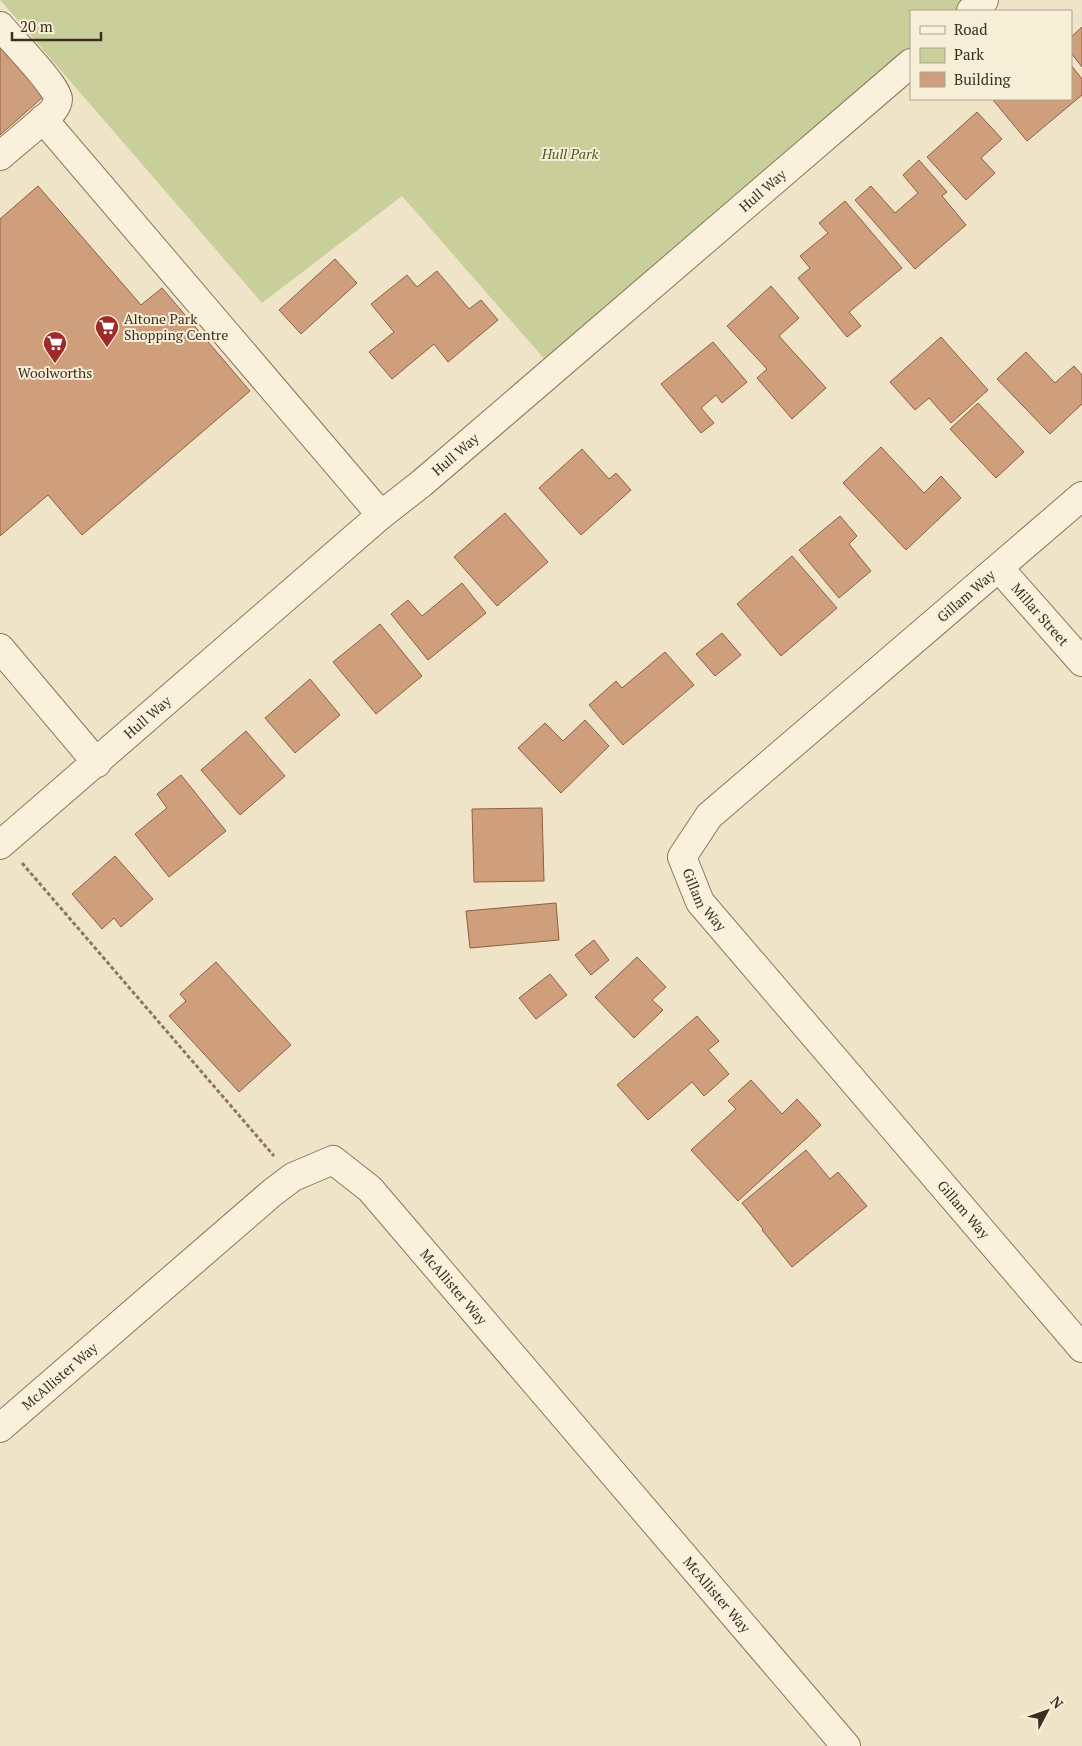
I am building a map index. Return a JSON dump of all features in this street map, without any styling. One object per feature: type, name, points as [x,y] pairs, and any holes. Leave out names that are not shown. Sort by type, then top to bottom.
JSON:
[{"type":"street","points":[[971,10],[984,0]]},
{"type":"street","points":[[0,26],[56,92],[58,98],[57,106],[0,156]]},
{"type":"street","name":"Hull Way","points":[[2,843],[381,515],[422,484],[910,64]]},
{"type":"street","points":[[43,119],[381,515]]},
{"type":"street","name":"Gillam Way","points":[[1082,496],[709,816],[682,856],[700,902],[1082,1348]]},
{"type":"street","name":"Millar Street","points":[[999,568],[1082,662]]},
{"type":"street","points":[[0,648],[96,763]]},
{"type":"street","name":"McAllister Way","points":[[0,1428],[273,1192],[293,1177],[333,1160],[370,1189],[846,1746]]},
{"type":"path","points":[[2,843],[293,1177]]},
{"type":"green space","name":"Hull Park","points":[[0,0],[984,0],[972,10],[910,10],[910,64],[554,370],[402,196],[262,303]]},
{"type":"building","points":[[1082,27],[1082,67],[1072,54],[1072,36]]},
{"type":"building","points":[[0,47],[44,96],[0,135]]},
{"type":"building","points":[[1072,66],[1082,79],[1082,95],[1027,141],[993,100],[1072,100]]},
{"type":"building","points":[[977,112],[1002,139],[981,158],[995,173],[966,200],[927,157]]},
{"type":"building","points":[[919,160],[947,192],[942,196],[966,225],[915,269],[855,200],[871,186],[895,213],[918,193],[903,175]]},
{"type":"building","name":"Altone Park Shopping Centre","points":[[38,186],[141,305],[162,288],[250,391],[82,535],[48,495],[0,536],[0,219]]},
{"type":"building","points":[[845,201],[902,268],[849,312],[861,326],[847,337],[798,278],[810,268],[800,256],[828,233],[819,223]]},
{"type":"building","points":[[335,259],[357,283],[301,334],[279,310]]},
{"type":"building","points":[[437,271],[469,309],[481,300],[498,320],[448,362],[434,344],[392,379],[369,352],[394,332],[371,304],[407,275],[417,287]]},
{"type":"building","points":[[771,286],[799,318],[779,336],[826,388],[792,419],[757,378],[767,369],[727,326]]},
{"type":"building","points":[[941,337],[988,390],[951,423],[929,398],[915,410],[890,382]]},
{"type":"building","points":[[713,342],[747,382],[722,403],[716,395],[701,408],[714,423],[701,433],[661,384]]},
{"type":"building","points":[[1026,352],[1055,383],[1074,366],[1082,375],[1082,404],[1050,434],[997,379]]},
{"type":"building","points":[[978,403],[1024,452],[996,478],[950,429]]},
{"type":"building","points":[[881,447],[924,493],[941,476],[961,498],[906,550],[843,483]]},
{"type":"building","points":[[582,449],[609,479],[616,473],[631,490],[581,535],[539,488]]},
{"type":"building","points":[[505,513],[548,562],[497,606],[454,557]]},
{"type":"building","points":[[840,516],[857,536],[849,544],[871,571],[839,598],[799,550]]},
{"type":"building","points":[[792,556],[837,608],[781,656],[737,604]]},
{"type":"building","points":[[462,583],[486,613],[428,660],[391,614],[408,600],[422,616]]},
{"type":"building","points":[[380,624],[422,676],[376,714],[333,662]]},
{"type":"building","points":[[722,633],[741,655],[715,676],[696,654]]},
{"type":"building","points":[[665,652],[694,685],[623,745],[589,705],[616,681],[622,688]]},
{"type":"building","points":[[310,679],[340,715],[295,753],[265,718]]},
{"type":"building","points":[[585,720],[609,746],[561,793],[518,748],[545,723],[563,741]]},
{"type":"building","points":[[246,731],[285,776],[240,815],[201,770]]},
{"type":"building","points":[[181,775],[226,831],[169,877],[135,834],[167,808],[157,794]]},
{"type":"building","points":[[542,808],[544,881],[474,882],[472,809]]},
{"type":"building","points":[[115,856],[153,899],[121,927],[114,918],[102,929],[72,894]]},
{"type":"building","points":[[556,903],[559,940],[470,948],[466,911]]},
{"type":"building","points":[[594,940],[609,960],[591,975],[575,955]]},
{"type":"building","points":[[637,957],[666,987],[652,1000],[663,1010],[634,1038],[595,997]]},
{"type":"building","points":[[216,962],[291,1045],[239,1092],[169,1016],[186,1001],[180,994]]},
{"type":"building","points":[[550,974],[567,995],[536,1019],[519,998]]},
{"type":"building","points":[[697,1016],[719,1041],[708,1050],[729,1074],[704,1096],[692,1082],[648,1120],[617,1085]]},
{"type":"building","points":[[751,1080],[782,1114],[797,1099],[821,1125],[738,1201],[691,1150],[736,1109],[728,1101]]},
{"type":"building","points":[[806,1150],[830,1179],[838,1172],[867,1206],[792,1267],[742,1203]]},
{"type":"place","name":"Altone Park Shopping Centre","points":[[107,348]]},
{"type":"place","name":"Woolworths","points":[[55,364]]}]
